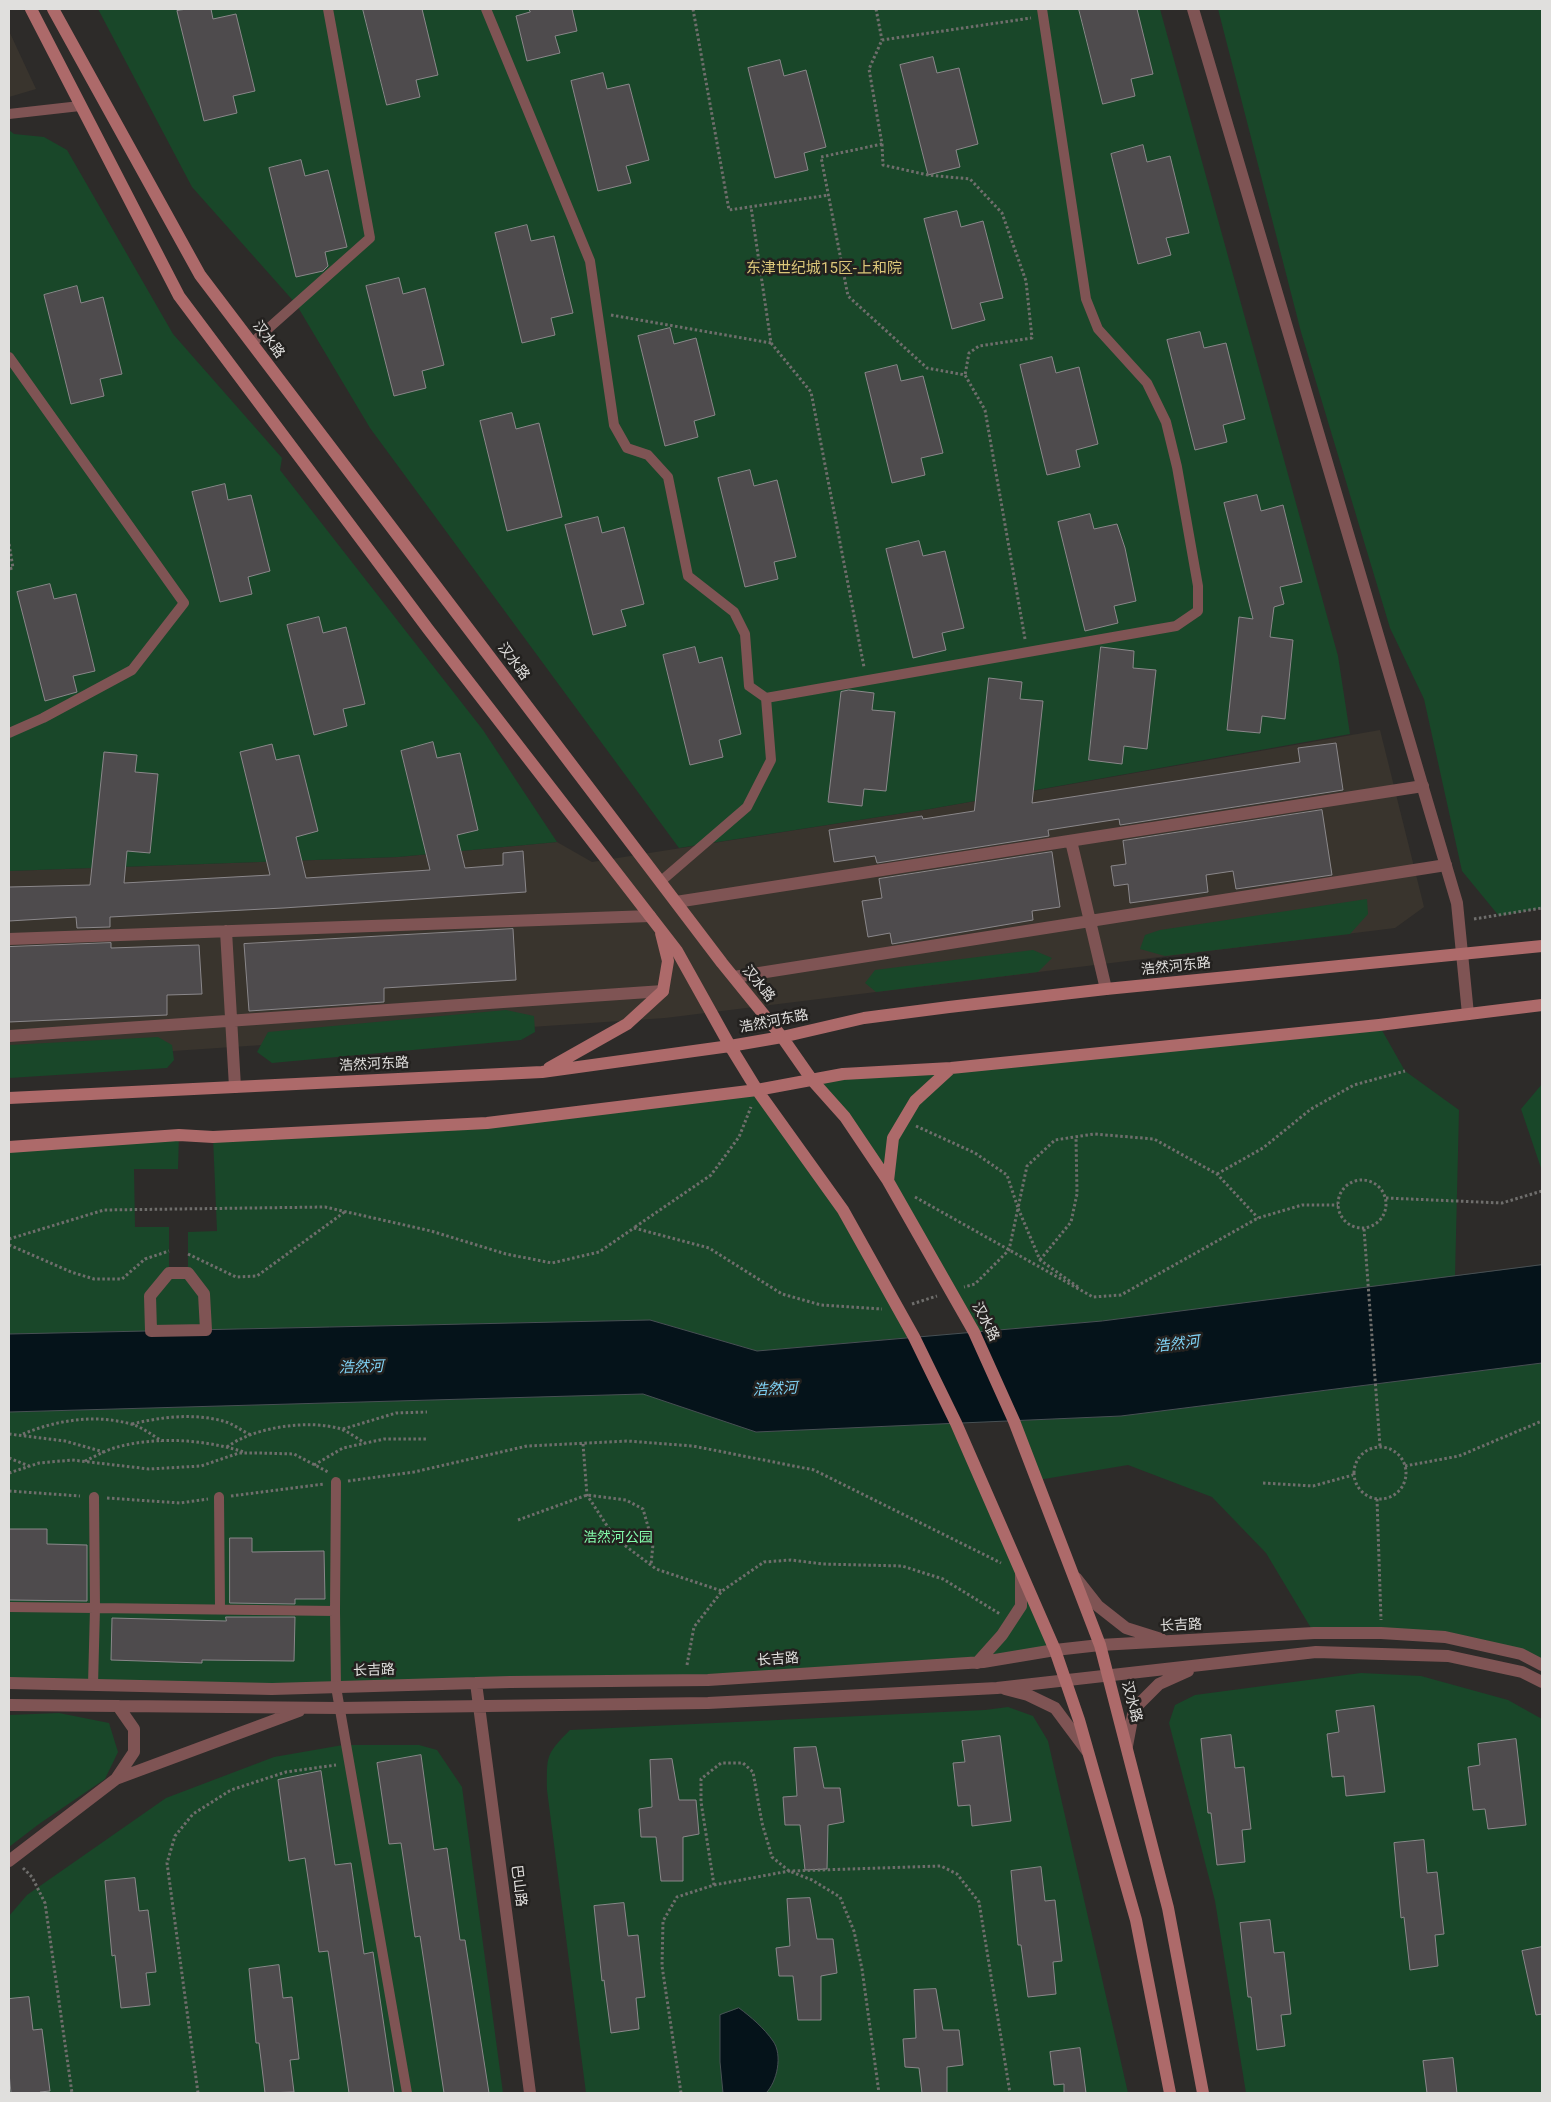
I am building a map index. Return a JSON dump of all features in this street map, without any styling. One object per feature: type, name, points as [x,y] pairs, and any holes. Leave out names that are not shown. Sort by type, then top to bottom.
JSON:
[{"type":"main road","points":[[31,9],[179,296],[428,629],[677,951],[757,1090],[843,1210],[914,1336],[956,1423],[1055,1650],[1065,1679],[1136,1920],[1170,2093]]},
{"type":"main road","name":"汉水路","points":[[53,9],[200,275],[660,882],[782,1037],[812,1080],[845,1117],[888,1182],[974,1332],[1038,1480],[1100,1645],[1168,1908],[1203,2093]]},
{"type":"main road","points":[[542,1072],[627,1024],[663,991],[668,961],[660,928]]},
{"type":"main road","name":"浩然河东路","points":[[9,1098],[542,1072],[730,1046],[782,1037],[864,1018],[1106,989],[1462,952],[1542,946]]},
{"type":"main road","points":[[9,1147],[179,1135],[223,1136],[488,1123],[757,1090],[843,1074],[951,1068],[1379,1026],[1542,1005]]},
{"type":"main road","points":[[888,1182],[893,1138],[915,1101],[951,1068]]},
{"type":"street","points":[[1193,9],[1457,903],[1468,1014]]},
{"type":"street","points":[[676,902],[1423,786]]},
{"type":"street","points":[[1071,841],[1106,989]]},
{"type":"street","points":[[734,977],[1446,865]]},
{"type":"street","points":[[9,939],[650,916]]},
{"type":"street","points":[[226,931],[235,1087]]},
{"type":"street","points":[[9,1036],[663,991]]},
{"type":"street","points":[[169,1273],[188,1273],[204,1294],[206,1330],[151,1331],[150,1296],[169,1273]]},
{"type":"street","points":[[977,1663],[1002,1634],[1021,1606],[1021,1573]]},
{"type":"street","points":[[1074,1576],[1098,1606],[1126,1628],[1168,1642]]},
{"type":"street","name":"长吉路","points":[[9,1683],[269,1689],[476,1683],[684,1680],[977,1663],[1055,1650],[1100,1645],[1314,1633],[1381,1633],[1445,1637],[1521,1654],[1542,1665]]},
{"type":"street","points":[[9,1706],[339,1708],[708,1703],[998,1688],[1316,1652],[1448,1656],[1522,1672],[1542,1682]]},
{"type":"street","points":[[1127,1746],[1134,1709],[1159,1684],[1197,1666]]},
{"type":"street","name":"巴山路","points":[[476,1683],[530,2093]]},
{"type":"street","points":[[998,1688],[1028,1695],[1056,1708],[1088,1752]]},
{"type":"street","points":[[116,1779],[134,1752],[134,1729],[118,1706]]},
{"type":"street","points":[[11,1859],[116,1779],[308,1708]]},
{"type":"lane","points":[[252,343],[370,238],[328,9]]},
{"type":"lane","points":[[486,9],[590,261],[614,424],[627,448],[648,455],[668,477],[688,576],[734,612],[744,634],[749,686],[766,698],[1176,626],[1198,611],[1198,586],[1177,467],[1166,422],[1147,383],[1098,329],[1086,299],[1042,12]]},
{"type":"lane","points":[[9,114],[80,106]]},
{"type":"lane","points":[[9,357],[184,603],[132,670],[43,718],[9,734]]},
{"type":"lane","points":[[660,882],[747,807],[771,760],[766,698]]},
{"type":"lane","points":[[336,1482],[336,1687],[407,2093]]},
{"type":"lane","points":[[93,1685],[95,1608],[94,1497]]},
{"type":"lane","points":[[218,1497],[220,1609]]},
{"type":"lane","points":[[9,1607],[335,1611]]},
{"type":"path","points":[[693,9],[729,210],[828,195]]},
{"type":"path","points":[[876,9],[882,40],[869,69],[882,144],[883,165],[928,175],[970,179],[1002,213],[1026,281],[1032,338],[979,346],[969,353],[965,375],[985,410],[1027,652]]},
{"type":"path","points":[[882,40],[1042,12]]},
{"type":"path","points":[[882,144],[821,157],[848,296],[927,368],[965,375]]},
{"type":"path","points":[[750,207],[772,344],[811,392],[866,680]]},
{"type":"path","points":[[598,312],[772,344]]},
{"type":"path","points":[[9,544],[12,568],[9,569]]},
{"type":"path","points":[[1459,921],[1542,908]]},
{"type":"path","points":[[1217,1174],[1263,1148],[1311,1109],[1354,1085],[1405,1071]]},
{"type":"path","points":[[9,1239],[104,1210],[325,1207],[431,1230],[506,1254],[552,1263],[600,1252],[711,1174],[739,1137],[757,1090]]},
{"type":"path","points":[[904,1120],[975,1153],[1007,1175],[1018,1208],[1040,1260],[1093,1297]]},
{"type":"path","points":[[957,1289],[975,1284],[1009,1250],[1027,1166],[1055,1140],[1094,1134],[1154,1140],[1217,1174],[1258,1218]]},
{"type":"path","points":[[1040,1260],[1070,1222],[1077,1194],[1076,1137]]},
{"type":"path","points":[[1362,1180],[1377,1185],[1386,1198],[1386,1207],[1379,1222],[1372,1227],[1364,1229],[1356,1228],[1343,1220],[1338,1205],[1342,1190],[1354,1181],[1362,1180]]},
{"type":"path","points":[[1386,1198],[1502,1203],[1542,1191]]},
{"type":"path","points":[[914,1196],[1093,1297],[1121,1294],[1258,1218],[1302,1206],[1338,1205]]},
{"type":"path","points":[[188,1254],[236,1276],[257,1276],[346,1211]]},
{"type":"path","points":[[634,1228],[709,1248],[782,1294],[821,1305],[886,1309]]},
{"type":"path","points":[[1364,1229],[1380,1446]]},
{"type":"path","points":[[9,1245],[71,1272],[94,1279],[122,1279],[145,1259],[169,1251]]},
{"type":"path","points":[[904,1307],[940,1295]]},
{"type":"path","points":[[342,1429],[396,1413],[427,1412]]},
{"type":"path","points":[[131,1424],[158,1418],[190,1417],[224,1421],[252,1436]]},
{"type":"path","points":[[23,1434],[41,1427],[68,1421],[98,1418],[131,1424],[162,1441]]},
{"type":"path","points":[[1405,1466],[1459,1456],[1542,1421]]},
{"type":"path","points":[[227,1446],[235,1441],[275,1428],[308,1424],[342,1429],[365,1443]]},
{"type":"path","points":[[9,1434],[23,1434],[65,1441],[105,1452]]},
{"type":"path","points":[[314,1465],[343,1448],[384,1439],[427,1439]]},
{"type":"path","points":[[85,1462],[105,1452],[138,1444],[162,1441],[227,1446],[247,1453]]},
{"type":"path","points":[[9,1491],[180,1502],[414,1472],[527,1446],[627,1441],[693,1446],[814,1470],[1021,1573]]},
{"type":"path","points":[[583,1443],[588,1495],[615,1538],[656,1569],[722,1592]]},
{"type":"path","points":[[1380,1446],[1396,1452],[1405,1466],[1404,1483],[1399,1490],[1385,1498],[1377,1499],[1368,1496],[1356,1484],[1354,1466],[1358,1458],[1372,1447],[1380,1446]]},
{"type":"path","points":[[9,1473],[39,1463],[72,1460],[149,1469],[200,1466],[239,1453],[247,1453],[294,1454],[329,1473]]},
{"type":"path","points":[[9,1458],[30,1466]]},
{"type":"path","points":[[1263,1484],[1313,1486],[1354,1475]]},
{"type":"path","points":[[518,1520],[588,1495],[626,1500],[642,1509],[653,1544],[651,1565]]},
{"type":"path","points":[[1377,1499],[1381,1633]]},
{"type":"path","points":[[684,1680],[694,1627],[722,1592],[764,1562],[791,1560],[823,1564],[902,1566],[943,1579],[1012,1620]]},
{"type":"path","points":[[198,2093],[167,1863],[175,1836],[193,1814],[231,1790],[286,1772],[348,1763]]},
{"type":"path","points":[[714,1885],[701,1802],[701,1779],[721,1763],[743,1763],[753,1772],[762,1823],[772,1857],[789,1870],[812,1880],[840,1897],[854,1931],[862,1969],[879,2093]]},
{"type":"path","points":[[11,1859],[32,1877],[46,1903],[72,2093]]},
{"type":"path","points":[[681,2093],[662,1966],[663,1921],[677,1897],[714,1885],[789,1870],[940,1866],[957,1874],[979,1902],[1010,2093]]},
{"type":"shaded area","points":[[9,31],[36,89],[9,97]]},
{"type":"shaded area","points":[[1380,730],[1424,907],[1395,928],[665,1018],[9,1062],[9,871],[398,857],[557,842],[592,862],[930,809]]},
{"type":"green space","points":[[98,9],[1160,9],[1338,656],[1350,734],[930,809],[679,848],[370,428],[296,304],[192,187]]},
{"type":"green space","points":[[1218,9],[1542,9],[1542,908],[1499,916],[1462,871],[1424,699],[1390,628],[1301,332]]},
{"type":"green space","points":[[9,130],[14,134],[44,137],[67,150],[173,334],[282,458],[280,470],[483,730],[557,842],[398,857],[9,871]]},
{"type":"green space","points":[[1367,899],[1368,914],[1350,934],[1165,956],[1140,949],[1145,935],[1160,930]]},
{"type":"green space","points":[[1033,950],[1052,958],[1038,972],[876,992],[865,983],[875,970]]},
{"type":"green space","points":[[506,1010],[534,1016],[535,1032],[521,1040],[272,1063],[257,1052],[268,1032]]},
{"type":"green space","points":[[1379,1025],[1405,1071],[1459,1110],[1455,1276],[1102,1321],[974,1332],[888,1181],[812,1080]]},
{"type":"green space","points":[[158,1037],[172,1045],[174,1060],[167,1068],[9,1078],[9,1045]]},
{"type":"green space","points":[[1542,1084],[1542,1171],[1521,1109]]},
{"type":"green space","points":[[757,1090],[843,1210],[914,1337],[757,1351],[650,1320],[9,1334],[9,1147],[179,1135],[178,1169],[134,1169],[135,1227],[169,1227],[169,1273],[188,1273],[188,1232],[217,1231],[213,1137],[487,1123]]},
{"type":"green space","points":[[1542,1363],[1542,1665],[1445,1637],[1314,1633],[1266,1553],[1212,1497],[1128,1465],[1038,1480],[1014,1421],[1121,1416]]},
{"type":"green space","name":"浩然河公园","points":[[643,1394],[756,1432],[956,1423],[1055,1650],[708,1680],[272,1689],[9,1683],[9,1412]]},
{"type":"green space","points":[[1361,1673],[1421,1676],[1508,1700],[1542,1719],[1542,2093],[1246,2093],[1215,1901],[1169,1723],[1175,1705],[1195,1695]]},
{"type":"green space","points":[[1008,1707],[1033,1716],[1048,1741],[1128,2093],[586,2093],[547,1790],[549,1757],[556,1745],[570,1730],[985,1710]]},
{"type":"green space","points":[[59,1713],[109,1723],[118,1752],[105,1779],[9,1847],[9,1715]]},
{"type":"green space","points":[[343,1745],[419,1745],[437,1750],[462,1787],[503,2093],[9,2093],[9,1916],[27,1895],[166,1798],[274,1757]]},
{"type":"water","name":"浩然河","points":[[1542,1265],[1542,1363],[1121,1416],[756,1432],[643,1394],[9,1412],[9,1334],[650,1320],[757,1351],[1102,1321]]},
{"type":"water","points":[[739,2008],[753,2019],[769,2036],[778,2053],[776,2075],[766,2093],[723,2093],[720,2062],[720,2015]]},
{"type":"building","points":[[211,9],[213,19],[236,14],[255,91],[233,96],[237,113],[204,121],[177,11]]},
{"type":"building","points":[[363,9],[422,9],[438,75],[416,80],[420,97],[387,105]]},
{"type":"building","points":[[529,9],[572,9],[577,31],[555,36],[560,53],[527,61],[516,16],[530,12]]},
{"type":"building","points":[[1079,9],[1137,9],[1153,74],[1131,79],[1135,96],[1103,104]]},
{"type":"building","points":[[933,57],[937,73],[959,68],[978,144],[956,150],[960,167],[928,175],[900,65]]},
{"type":"building","points":[[780,60],[784,76],[806,70],[826,147],[804,153],[808,170],[775,178],[748,68]]},
{"type":"building","points":[[603,73],[607,89],[629,84],[649,160],[626,166],[631,183],[598,191],[571,81]]},
{"type":"building","points":[[1143,145],[1147,162],[1170,156],[1189,233],[1166,238],[1171,255],[1138,264],[1111,154]]},
{"type":"building","points":[[301,160],[305,176],[328,170],[347,247],[325,252],[328,266],[323,271],[296,277],[269,168]]},
{"type":"building","points":[[957,211],[961,227],[983,221],[1003,298],[980,303],[985,320],[952,329],[924,219]]},
{"type":"building","points":[[527,225],[531,241],[554,236],[573,313],[551,318],[555,335],[522,343],[495,233]]},
{"type":"building","points":[[399,278],[403,294],[425,288],[444,365],[422,371],[426,388],[394,396],[366,286]]},
{"type":"building","points":[[77,286],[81,303],[103,297],[122,374],[100,379],[104,396],[71,404],[44,295]]},
{"type":"building","points":[[670,328],[674,344],[696,338],[715,415],[694,421],[698,437],[665,446],[638,336]]},
{"type":"building","points":[[1200,332],[1204,348],[1226,343],[1245,419],[1223,425],[1227,442],[1195,450],[1167,340]]},
{"type":"building","points":[[1052,357],[1056,373],[1079,367],[1098,444],[1076,450],[1080,467],[1047,475],[1020,365]]},
{"type":"building","points":[[897,365],[901,381],[923,376],[943,453],[921,458],[925,475],[892,483],[865,373]]},
{"type":"building","points":[[512,413],[516,429],[539,423],[562,517],[507,531],[480,421]]},
{"type":"building","points":[[750,470],[754,486],[777,480],[796,557],[774,562],[778,579],[745,587],[718,478]]},
{"type":"building","points":[[225,484],[228,500],[251,495],[270,571],[248,577],[252,594],[220,602],[192,492]]},
{"type":"building","points":[[1257,495],[1261,511],[1283,505],[1302,582],[1280,587],[1284,604],[1274,607],[1270,637],[1293,640],[1285,719],[1262,716],[1260,733],[1227,730],[1239,617],[1253,619],[1224,503]]},
{"type":"building","points":[[1090,514],[1094,529],[1117,524],[1125,548],[1136,601],[1114,606],[1118,623],[1085,631],[1058,522]]},
{"type":"building","points":[[598,517],[602,533],[624,527],[644,604],[621,610],[626,626],[593,635],[565,525]]},
{"type":"building","points":[[919,541],[923,556],[945,551],[964,628],[942,633],[946,650],[913,658],[886,549]]},
{"type":"building","points":[[50,584],[54,599],[76,594],[95,671],[73,676],[77,692],[45,701],[17,592]]},
{"type":"building","points":[[319,617],[323,633],[346,627],[365,704],[343,709],[347,726],[314,735],[287,625]]},
{"type":"building","points":[[695,647],[699,663],[722,657],[741,734],[719,740],[723,757],[690,765],[663,655]]},
{"type":"building","points":[[1101,647],[1134,651],[1133,668],[1156,670],[1147,749],[1124,746],[1122,764],[1089,760]]},
{"type":"building","points":[[989,678],[1022,682],[1020,699],[1043,701],[1032,803],[1300,762],[1298,748],[1336,743],[1343,790],[1120,825],[1119,819],[1048,830],[1049,836],[877,863],[875,856],[834,862],[829,830],[922,816],[923,819],[974,811]]},
{"type":"building","points":[[849,690],[874,693],[872,710],[895,712],[886,791],[864,789],[862,806],[828,802],[841,692]]},
{"type":"building","points":[[433,742],[437,758],[460,753],[478,830],[457,835],[465,868],[503,865],[503,853],[523,851],[526,892],[110,917],[110,927],[77,928],[76,917],[9,921],[9,887],[90,885],[104,752],[137,755],[135,772],[158,774],[150,853],[127,851],[124,883],[270,875],[240,752],[272,744],[276,760],[299,755],[318,831],[296,837],[306,878],[430,870],[401,751]]},
{"type":"building","points":[[1322,810],[1332,875],[1236,889],[1233,871],[1206,875],[1208,892],[1130,903],[1128,884],[1114,886],[1111,866],[1126,864],[1123,841]]},
{"type":"building","points":[[1052,852],[1060,907],[1032,911],[1033,920],[892,944],[890,933],[868,937],[862,901],[882,898],[879,879]]},
{"type":"building","points":[[513,929],[516,980],[384,988],[384,1002],[249,1011],[244,944]]},
{"type":"building","points":[[111,943],[111,948],[199,945],[202,994],[167,995],[167,1015],[9,1022],[9,947]]},
{"type":"building","points":[[9,1529],[47,1529],[47,1544],[87,1545],[87,1601],[9,1600]]},
{"type":"building","points":[[230,1538],[252,1538],[252,1552],[324,1551],[325,1599],[295,1599],[295,1604],[230,1603]]},
{"type":"building","points":[[226,1617],[295,1617],[294,1661],[202,1660],[202,1663],[111,1660],[112,1618],[226,1621]]},
{"type":"building","points":[[1374,1706],[1385,1792],[1346,1796],[1344,1776],[1332,1777],[1327,1734],[1339,1732],[1336,1711]]},
{"type":"building","points":[[1231,1735],[1235,1768],[1244,1767],[1251,1829],[1242,1830],[1245,1862],[1217,1865],[1211,1813],[1208,1813],[1201,1739]]},
{"type":"building","points":[[1000,1736],[1011,1821],[972,1826],[970,1805],[958,1806],[953,1763],[965,1762],[962,1741]]},
{"type":"building","points":[[1516,1739],[1526,1825],[1488,1829],[1485,1809],[1473,1810],[1468,1767],[1480,1765],[1478,1744]]},
{"type":"building","points":[[816,1747],[824,1788],[840,1788],[844,1822],[828,1825],[827,1869],[805,1870],[800,1825],[785,1825],[783,1797],[797,1796],[794,1748]]},
{"type":"building","points":[[421,1755],[434,1850],[447,1848],[460,1940],[465,1940],[489,2093],[444,2093],[420,1936],[415,1937],[401,1843],[389,1844],[377,1763]]},
{"type":"building","points":[[672,1759],[679,1800],[696,1800],[699,1834],[683,1837],[683,1881],[661,1881],[656,1837],[641,1837],[639,1809],[652,1807],[650,1760]]},
{"type":"building","points":[[321,1771],[335,1865],[351,1863],[364,1954],[373,1952],[394,2093],[349,2093],[328,1951],[319,1952],[305,1858],[289,1861],[278,1780]]},
{"type":"building","points":[[1424,1840],[1427,1873],[1437,1872],[1444,1934],[1435,1935],[1438,1966],[1410,1970],[1404,1917],[1401,1918],[1394,1843]]},
{"type":"building","points":[[1041,1867],[1045,1901],[1055,1900],[1062,1961],[1053,1962],[1056,1994],[1028,1997],[1021,1945],[1018,1945],[1011,1871]]},
{"type":"building","points":[[135,1878],[139,1911],[148,1910],[156,1972],[146,1973],[150,2005],[121,2008],[115,1955],[112,1956],[105,1881]]},
{"type":"building","points":[[810,1898],[817,1939],[833,1939],[837,1973],[821,1976],[821,2020],[798,2020],[793,1976],[779,1976],[776,1948],[790,1946],[787,1899]]},
{"type":"building","points":[[624,1903],[628,1936],[638,1935],[645,1997],[636,1998],[639,2029],[611,2033],[604,1980],[602,1981],[594,1906]]},
{"type":"building","points":[[1270,1920],[1274,1953],[1284,1952],[1291,2014],[1281,2015],[1285,2046],[1257,2050],[1251,1997],[1248,1997],[1240,1923]]},
{"type":"building","points":[[1542,1947],[1542,2014],[1536,2015],[1522,1951]]},
{"type":"building","points":[[279,1965],[283,1998],[292,1997],[299,2059],[290,2060],[294,2092],[265,2093],[259,2043],[256,2043],[249,1969]]},
{"type":"building","points":[[936,1989],[943,2030],[959,2030],[963,2065],[947,2067],[947,2093],[922,2093],[919,2068],[905,2067],[903,2039],[916,2038],[914,1990]]},
{"type":"building","points":[[29,1997],[33,2030],[42,2029],[50,2091],[11,2093],[9,2073],[9,1999]]},
{"type":"building","points":[[1080,2048],[1086,2093],[1064,2093],[1064,2084],[1054,2085],[1050,2052]]},
{"type":"building","points":[[1453,2058],[1457,2093],[1427,2093],[1423,2061]]},
{"type":"district","name":"东津世纪城15区-上和院","points":[[824,269]]}]
